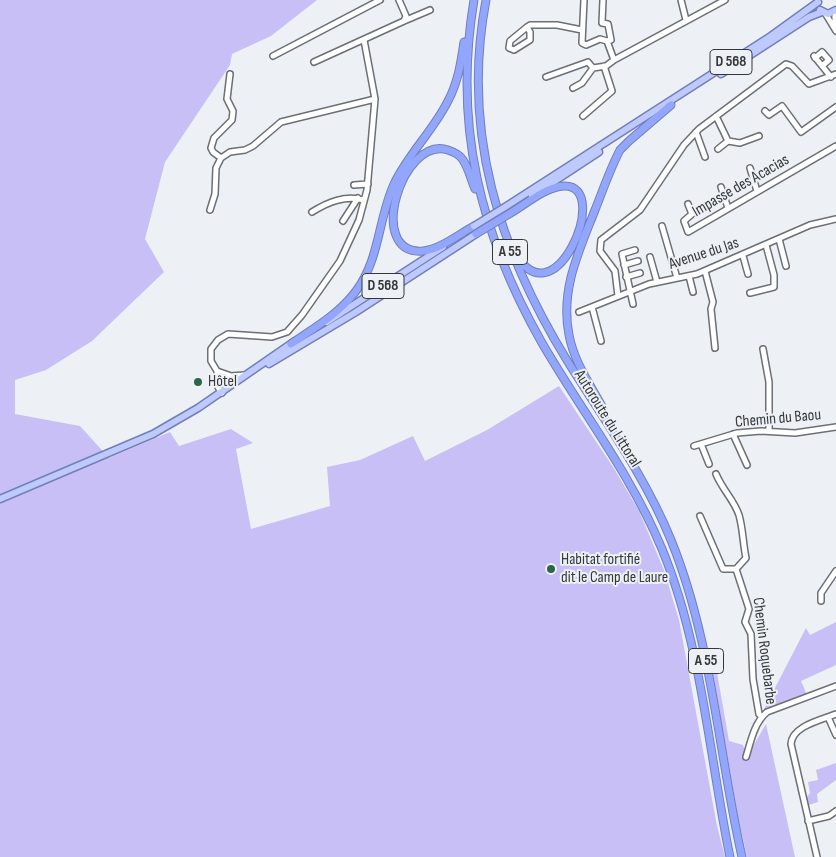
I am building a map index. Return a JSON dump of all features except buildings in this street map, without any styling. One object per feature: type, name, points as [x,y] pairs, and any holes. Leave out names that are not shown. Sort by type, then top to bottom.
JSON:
[{"type":"highway","points":[[291,344],[340,308],[366,275],[373,259],[394,185],[412,153],[443,110],[455,87],[462,61],[473,0]]},
{"type":"highway","name":"Autoroute du Littoral","points":[[473,0],[467,63],[469,128],[473,164],[489,229],[502,263],[543,344],[628,480],[650,520],[675,583],[692,646],[730,857]]},
{"type":"highway","name":"Autoroute du Littoral","points":[[486,0],[478,64],[480,113],[486,168],[494,201],[513,259],[543,320],[638,474],[670,537],[692,600],[703,643],[742,857]]},
{"type":"highway","points":[[638,474],[574,354],[569,336],[566,308],[568,286],[575,260],[614,162],[629,140],[671,105]]},
{"type":"highway","points":[[474,235],[507,211],[561,187],[575,189],[582,198],[584,206],[582,223],[575,241],[562,262],[546,271],[538,272],[522,263],[510,240],[497,206],[480,113]]},
{"type":"highway","points":[[474,226],[430,249],[417,251],[401,243],[392,227],[395,203],[409,171],[422,155],[434,149],[444,149],[457,154],[463,160],[499,263],[522,309],[543,344]]},
{"type":"main road","name":"D 568","points":[[507,211],[771,36],[818,1]]},
{"type":"main road","points":[[818,1],[823,13],[836,11]]},
{"type":"main road","name":"D 568","points":[[226,390],[291,344],[474,226],[507,211],[809,18],[823,13]]},
{"type":"main road","name":"D 568","points":[[0,499],[153,434],[356,312],[474,235]]},
{"type":"street","points":[[273,56],[380,0]]},
{"type":"street","points":[[399,0],[406,16],[404,21]]},
{"type":"street","points":[[584,0],[582,43],[586,45],[600,39],[607,41]]},
{"type":"street","points":[[603,0],[602,23],[608,24],[611,33],[611,40],[607,41]]},
{"type":"street","points":[[681,0],[686,20]]},
{"type":"street","points":[[573,88],[582,83],[593,68],[604,66],[725,0]]},
{"type":"street","points":[[314,62],[430,10]]},
{"type":"street","points":[[836,11],[836,31]]},
{"type":"street","points":[[823,13],[836,31]]},
{"type":"street","points":[[527,27],[530,32],[530,40],[514,50],[509,48],[510,41],[527,27],[530,25],[557,25],[582,30]]},
{"type":"street","points":[[226,390],[212,361],[211,349],[218,340],[228,334],[276,336],[293,326],[340,262],[364,200],[368,184],[375,99],[364,40]]},
{"type":"street","points":[[607,41],[614,60]]},
{"type":"street","points":[[822,66],[829,60],[822,52],[814,57],[822,66],[833,75]]},
{"type":"street","points":[[546,77],[588,62],[593,68]]},
{"type":"street","points":[[618,296],[615,271],[600,251],[602,240],[640,210],[684,145],[696,132],[786,64],[792,66],[809,84],[833,75]]},
{"type":"street","points":[[583,116],[612,91],[604,66]]},
{"type":"street","points":[[221,158],[211,148],[214,138],[232,120],[233,111],[227,99],[230,74]]},
{"type":"street","points":[[210,210],[215,194],[216,168],[221,158],[230,152],[245,150],[253,146],[281,122],[375,99]]},
{"type":"street","points":[[765,111],[769,116],[782,106],[801,132],[836,107]]},
{"type":"street","points":[[716,116],[728,141]]},
{"type":"street","points":[[696,132],[705,157]]},
{"type":"street","points":[[718,149],[728,141],[740,143],[759,136]]},
{"type":"street","name":"Impasse des Acacias","points":[[688,204],[692,214],[684,221],[688,232],[836,146]]},
{"type":"street","points":[[750,168],[757,191]]},
{"type":"street","points":[[354,185],[368,184]]},
{"type":"street","points":[[721,187],[728,208]]},
{"type":"street","points":[[312,212],[326,203],[358,198],[364,200]]},
{"type":"street","points":[[343,221],[358,198]]},
{"type":"street","name":"Avenue du Jas","points":[[579,312],[656,282],[705,271],[743,256],[810,225],[836,219]]},
{"type":"street","points":[[662,226],[677,278]]},
{"type":"street","points":[[779,239],[786,266]]},
{"type":"street","points":[[750,293],[774,286],[774,276],[766,245]]},
{"type":"street","points":[[633,304],[622,254],[635,250]]},
{"type":"street","points":[[743,256],[748,274]]},
{"type":"street","points":[[650,257],[656,282]]},
{"type":"street","points":[[624,265],[638,261]]},
{"type":"street","points":[[705,271],[713,302],[711,309],[714,348]]},
{"type":"street","points":[[626,277],[640,273]]},
{"type":"street","points":[[689,276],[692,292]]},
{"type":"street","points":[[592,307],[601,341]]},
{"type":"street","points":[[763,349],[769,382],[769,431]]},
{"type":"street","points":[[217,372],[238,376],[247,374]]},
{"type":"street","points":[[226,390],[228,375]]},
{"type":"street","name":"Chemin du Baou","points":[[694,446],[733,434],[769,431],[795,433],[836,427]]},
{"type":"street","points":[[733,434],[746,466]]},
{"type":"street","points":[[701,444],[710,464]]},
{"type":"street","points":[[700,516],[723,569],[736,569],[746,558],[742,528],[734,504],[716,474]]},
{"type":"street","name":"Chemin Roquebarbe","points":[[736,569],[749,609],[745,622],[751,634],[753,679],[759,714],[762,717]]},
{"type":"street","points":[[821,601],[821,593],[836,571]]},
{"type":"street","points":[[746,756],[755,730],[767,712],[836,686]]},
{"type":"street","points":[[817,857],[791,744],[792,737],[797,730],[836,714]]},
{"type":"street","points":[[828,717],[836,735]]},
{"type":"street","points":[[808,821],[829,816],[836,811]]},
{"type":"shaded area","points":[[0,0],[317,0],[271,36],[232,54],[230,65],[165,162],[145,239],[164,272],[92,341],[46,370],[15,380],[15,414],[80,426],[109,458],[170,432],[179,446],[231,429],[253,443],[236,449],[251,529],[330,506],[327,467],[360,460],[413,436],[425,461],[487,430],[559,386],[615,470],[639,511],[664,570],[679,620],[717,826],[725,857],[0,857]]},
{"type":"shaded area","points":[[836,622],[836,665],[801,681],[807,695],[763,711],[806,628],[810,635]]},
{"type":"shaded area","points":[[716,667],[729,741],[743,745],[745,752],[749,753],[766,724],[795,857],[747,857],[738,817],[712,668]]},
{"type":"shaded area","points":[[836,763],[836,780],[817,794],[818,802],[809,805],[807,797],[810,793],[808,782],[818,780],[816,770]]},
{"type":"place","name":"Hôtel","points":[[198,382]]},
{"type":"place","name":"Habitat fortifié dit le Camp de Laure","points":[[551,569]]}]
